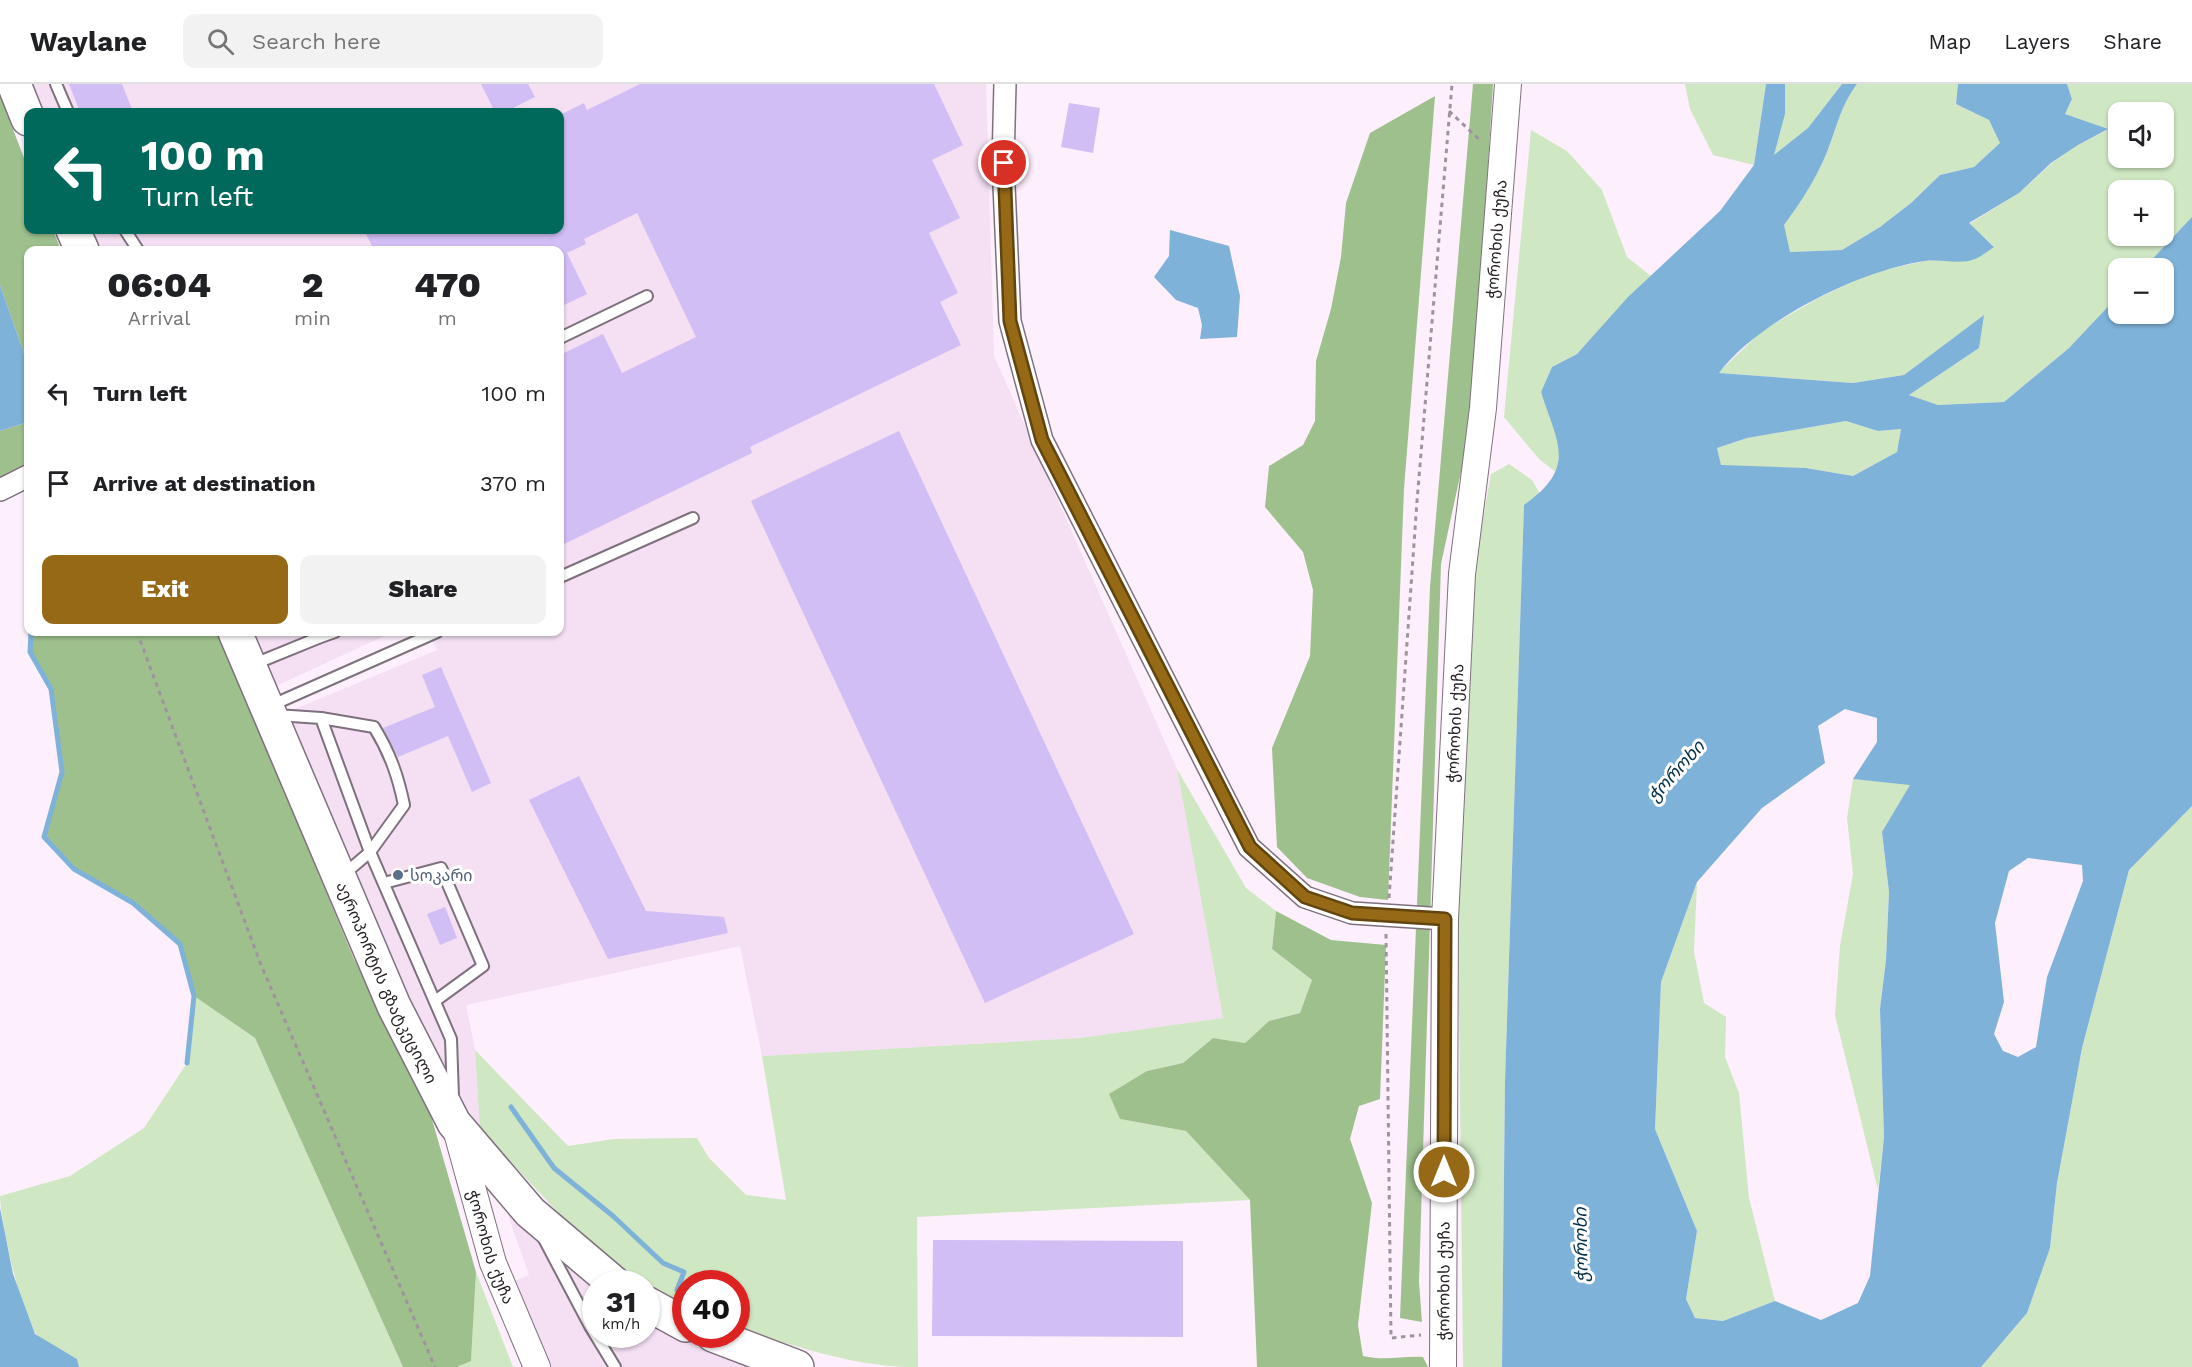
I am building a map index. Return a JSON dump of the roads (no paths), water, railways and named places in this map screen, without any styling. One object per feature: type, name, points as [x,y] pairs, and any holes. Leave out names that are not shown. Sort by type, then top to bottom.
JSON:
[{"type":"highway","points":[[14,84],[24,109]]},
{"type":"highway","name":"აეროპორტის გზატკეცილი","points":[[237,636],[394,1006],[454,1123],[530,1212],[598,1270]]},
{"type":"highway","points":[[747,1348],[797,1367]]},
{"type":"street","points":[[1005,84],[1004,163],[1010,321],[1042,440],[1250,847],[1305,897],[1352,913],[1445,919]]},
{"type":"street","name":"ჭოროხის ქუჩა","points":[[1443,1367],[1445,919],[1462,574],[1483,408],[1509,84]]},
{"type":"street","points":[[0,490],[13,486],[24,479]]},
{"type":"street","name":"ჭოროხის ქუჩა","points":[[454,1123],[493,1263],[537,1367]]},
{"type":"lane","points":[[56,84],[66,108]]},
{"type":"lane","points":[[564,336],[647,296]]},
{"type":"lane","points":[[564,575],[693,518]]},
{"type":"lane","points":[[249,666],[315,636]]},
{"type":"lane","points":[[268,711],[428,636]]},
{"type":"lane","points":[[268,711],[374,727],[389,751],[398,776],[404,806],[370,852],[339,878]]},
{"type":"lane","points":[[321,718],[370,852],[451,1039],[454,1123]]},
{"type":"lane","points":[[384,883],[441,868],[483,966],[435,1001]]},
{"type":"lane","points":[[530,1212],[590,1326],[615,1367]]},
{"type":"water","name":"ჭოროხი","points":[[1766,84],[1785,84],[1785,114],[1774,155],[1808,128],[1842,84],[1857,84],[1842,109],[1818,172],[1784,225],[1790,252],[1842,250],[1880,227],[1911,203],[1940,175],[1974,167],[2000,143],[1989,120],[1956,104],[1958,84],[2067,84],[2072,99],[2065,114],[2108,129],[2051,163],[2019,193],[1969,223],[1994,247],[1969,261],[1925,261],[1899,266],[1842,287],[1784,317],[1736,354],[1719,373],[1853,383],[1904,375],[1984,315],[1979,348],[1909,395],[1938,405],[2004,402],[2069,348],[2108,307],[2108,324],[2174,324],[2174,258],[2153,258],[2165,246],[2174,246],[2174,236],[2192,217],[2192,806],[2129,870],[2082,1048],[2057,1183],[2050,1248],[2027,1313],[1981,1367],[1502,1367],[1505,1081],[1524,505],[1552,478],[1559,453],[1553,426],[1541,392],[1552,367],[1577,354],[1628,297],[1720,211],[1754,165]],"holes":[[[1846,421],[1878,431],[1901,429],[1897,452],[1853,476],[1806,468],[1721,465],[1717,448],[1747,438]],[[1845,709],[1877,718],[1877,742],[1853,779],[1910,785],[1882,832],[1889,892],[1886,960],[1880,1009],[1884,1137],[1870,1276],[1858,1303],[1821,1320],[1775,1301],[1723,1321],[1695,1318],[1686,1299],[1697,1231],[1655,1129],[1661,982],[1697,882],[1762,808],[1825,763],[1818,726]],[[2028,858],[2082,865],[2083,881],[2047,977],[2036,1047],[2018,1057],[2003,1051],[1994,1034],[2004,1002],[1995,923],[2009,871]]]},
{"type":"water","points":[[1170,230],[1229,246],[1240,296],[1237,337],[1200,339],[1202,325],[1198,308],[1176,300],[1154,277],[1169,256]]},
{"type":"water","points":[[0,285],[24,354],[24,423],[0,431]]},
{"type":"water","points":[[0,1208],[13,1274],[35,1334],[77,1359],[79,1367],[0,1367]]},
{"type":"waterway","points":[[31,636],[30,652],[51,689],[62,772],[44,837],[74,869],[133,903],[180,944],[194,996],[187,1063]]},
{"type":"waterway","points":[[511,1107],[554,1168],[613,1216],[663,1263],[679,1270]]},
{"type":"place","name":"სოკარი","points":[[398,875]]}]
